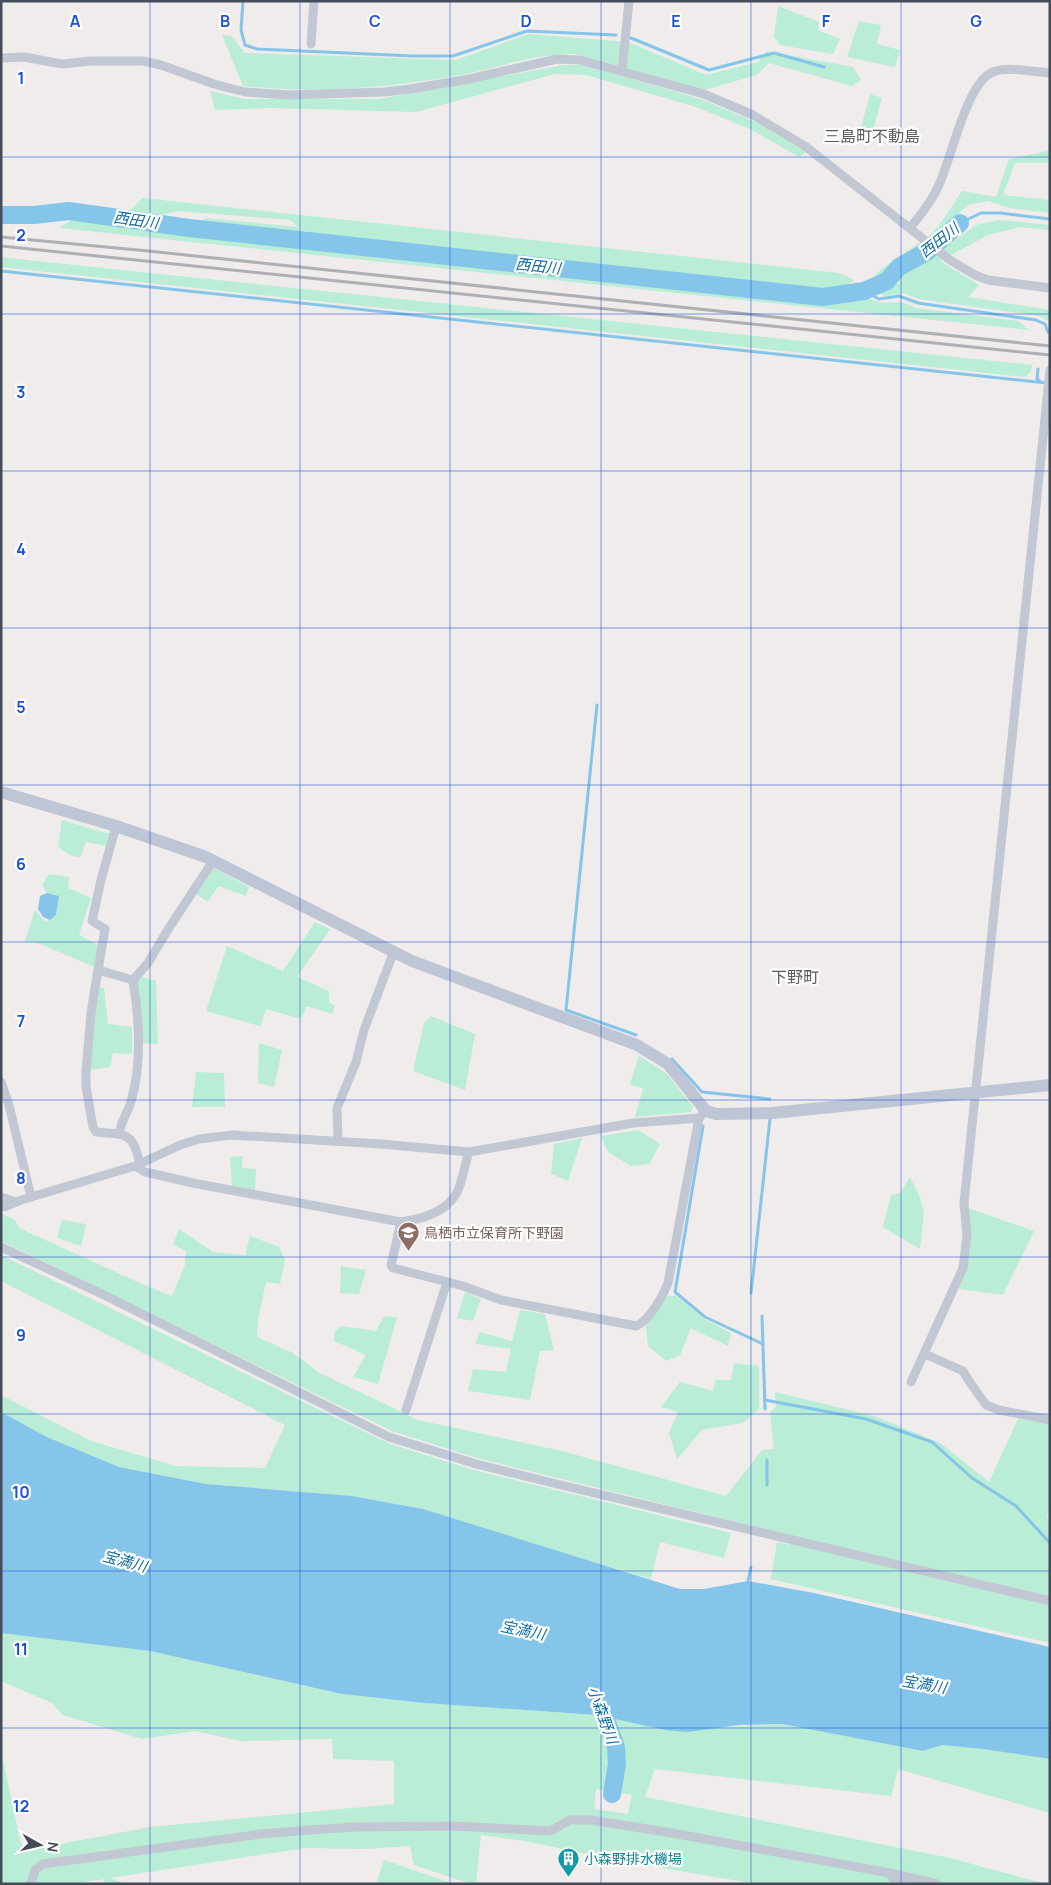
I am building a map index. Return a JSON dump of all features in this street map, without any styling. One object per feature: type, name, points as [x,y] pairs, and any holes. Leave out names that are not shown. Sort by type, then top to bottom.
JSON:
[{"type":"street","points":[[311,44],[314,1]]},
{"type":"street","points":[[622,71],[629,1]]},
{"type":"street","points":[[1,58],[24,57],[62,64],[91,61],[143,61],[245,92],[288,95],[410,90],[557,59],[580,60],[704,94],[753,115],[805,146],[950,260],[975,275],[988,280],[1050,288]]},
{"type":"street","points":[[910,228],[937,191],[968,104],[982,79],[992,73],[1004,70],[1050,72]]},
{"type":"street","points":[[911,1382],[964,1268],[967,1235],[964,1203],[974,1092],[1049,374]]},
{"type":"street","points":[[1,792],[116,826],[214,861],[421,964],[637,1045],[668,1064],[702,1115],[668,1283],[664,1293],[643,1324],[636,1326],[501,1300],[447,1282],[394,1268],[391,1265],[401,1222]]},
{"type":"street","points":[[116,826],[92,921],[105,928],[90,1022],[86,1087],[93,1127],[96,1132],[127,1135],[133,1141],[138,1165],[145,1172],[193,1183],[401,1222],[422,1218],[438,1211],[457,1194],[469,1152]]},
{"type":"street","points":[[119,1134],[120,1126],[132,1099],[138,1058],[133,980],[148,963],[214,861]]},
{"type":"street","points":[[338,1141],[337,1108],[356,1062],[364,1030],[394,951]]},
{"type":"street","points":[[98,970],[133,980]]},
{"type":"street","points":[[1,1082],[9,1105],[31,1197]]},
{"type":"street","points":[[1,1206],[5,1207],[31,1197],[138,1165],[180,1145],[199,1139],[232,1135],[338,1141],[469,1152],[633,1123],[702,1115],[772,1112],[1050,1085]]},
{"type":"street","points":[[1,1197],[16,1202]]},
{"type":"street","points":[[1,1247],[104,1295],[390,1437],[476,1464],[1050,1601]]},
{"type":"street","points":[[406,1410],[447,1282]]},
{"type":"street","points":[[925,1354],[963,1371],[976,1393],[986,1405],[999,1410],[1050,1420]]},
{"type":"street","points":[[31,1884],[35,1870],[43,1864],[261,1834],[353,1827],[454,1826],[550,1830],[570,1820],[591,1820],[672,1833],[890,1873],[938,1884]]},
{"type":"street","points":[[890,1873],[892,1878],[904,1884]]},
{"type":"green space","points":[[778,6],[819,22],[818,30],[840,39],[833,54],[780,45],[774,37]]},
{"type":"green space","points":[[859,21],[881,25],[877,44],[900,50],[895,67],[847,57]]},
{"type":"green space","points":[[528,34],[628,42],[706,75],[758,62],[767,51],[853,67],[861,80],[852,86],[769,63],[757,75],[704,90],[575,54],[560,54],[531,58],[433,80],[352,88],[270,88],[243,86],[222,35],[231,36],[245,53],[456,60]]},
{"type":"green space","points":[[563,65],[584,65],[701,99],[758,123],[806,152],[799,157],[750,129],[696,107],[586,75],[555,74],[416,112],[271,108],[215,110],[210,91],[244,99],[379,99]]},
{"type":"green space","points":[[870,94],[882,98],[871,137],[860,131]]},
{"type":"green space","points":[[1049,132],[1050,163],[1015,163],[1003,195],[1050,200],[1050,213],[1009,208],[988,201],[968,205],[952,219],[929,245],[881,275],[875,275],[932,233],[962,191],[996,197],[1009,159],[1048,151]]},
{"type":"green space","points":[[142,198],[839,273],[854,280],[838,291],[795,289],[324,239],[306,231],[291,236],[190,225],[207,218],[298,227],[290,220],[179,211],[161,215],[129,212]]},
{"type":"green space","points":[[71,220],[843,304],[861,296],[882,303],[902,302],[916,308],[1018,321],[1029,330],[59,228]]},
{"type":"green space","points":[[1000,220],[1050,225],[1050,230],[1020,227],[988,235],[940,261],[979,285],[968,297],[1050,310],[1050,322],[1039,316],[918,299],[904,293],[885,296],[877,292],[887,285],[899,284],[901,270],[933,256],[976,225]]},
{"type":"green space","points":[[1,257],[1032,365],[1031,372],[1025,377],[1,267]]},
{"type":"green space","points":[[62,820],[109,834],[106,846],[86,842],[80,857],[72,856],[58,847]]},
{"type":"green space","points":[[214,868],[249,887],[246,896],[218,886],[208,902],[196,894]]},
{"type":"green space","points":[[49,874],[69,877],[68,888],[91,898],[79,935],[98,945],[95,967],[40,944],[25,941],[35,910],[45,922],[56,915],[58,896],[47,893],[42,885]]},
{"type":"green space","points":[[315,922],[330,929],[297,977],[329,991],[329,1002],[335,1006],[332,1014],[307,1006],[301,1019],[266,1009],[260,1026],[206,1011],[227,946],[283,971]]},
{"type":"green space","points":[[142,977],[156,981],[158,1044],[141,1043],[137,980]]},
{"type":"green space","points":[[98,987],[104,988],[108,1024],[132,1027],[132,1054],[113,1053],[110,1067],[89,1070]]},
{"type":"green space","points":[[431,1016],[475,1034],[465,1090],[413,1071],[424,1023]]},
{"type":"green space","points":[[259,1043],[282,1050],[274,1087],[258,1083]]},
{"type":"green space","points":[[639,1056],[667,1074],[693,1107],[691,1112],[635,1117],[643,1089],[630,1084]]},
{"type":"green space","points":[[196,1072],[224,1073],[225,1107],[192,1107]]},
{"type":"green space","points":[[638,1130],[660,1144],[649,1164],[631,1166],[608,1152],[601,1136]]},
{"type":"green space","points":[[582,1138],[568,1181],[551,1174],[554,1144]]},
{"type":"green space","points":[[243,1156],[242,1168],[256,1169],[255,1190],[232,1186],[230,1157]]},
{"type":"green space","points":[[910,1177],[920,1197],[924,1213],[920,1249],[883,1227],[891,1195],[900,1193]]},
{"type":"green space","points":[[968,1208],[1034,1231],[1003,1295],[959,1289],[966,1268],[969,1249]]},
{"type":"green space","points":[[1,1213],[15,1220],[19,1228],[172,1296],[185,1265],[186,1251],[173,1244],[179,1229],[213,1252],[245,1255],[250,1236],[279,1247],[285,1260],[280,1284],[266,1282],[258,1319],[257,1337],[293,1353],[318,1372],[418,1420],[562,1451],[726,1496],[762,1450],[774,1449],[770,1413],[776,1406],[775,1392],[874,1416],[940,1443],[989,1482],[1018,1419],[1050,1424],[1050,1501],[1047,1518],[1050,1521],[1050,1643],[771,1579],[777,1542],[790,1545],[793,1536],[477,1458],[392,1431],[1,1241]]},
{"type":"green space","points":[[62,1220],[86,1224],[81,1246],[57,1238]]},
{"type":"green space","points":[[1,1255],[390,1444],[474,1470],[731,1533],[724,1558],[660,1542],[651,1579],[519,1541],[423,1509],[352,1496],[206,1484],[119,1467],[47,1437],[1,1412],[1,1395],[91,1441],[176,1466],[265,1468],[285,1425],[1,1281]]},
{"type":"green space","points":[[341,1266],[366,1270],[359,1294],[340,1293]]},
{"type":"green space","points":[[465,1292],[481,1299],[473,1321],[457,1318]]},
{"type":"green space","points":[[667,1296],[676,1296],[704,1319],[731,1333],[728,1346],[691,1328],[680,1355],[666,1361],[648,1346],[646,1326]]},
{"type":"green space","points":[[520,1310],[545,1314],[554,1350],[540,1351],[530,1400],[468,1391],[473,1369],[506,1372],[511,1349],[475,1344],[480,1332],[512,1341]]},
{"type":"green space","points":[[384,1316],[397,1317],[378,1384],[353,1377],[366,1355],[334,1341],[335,1331],[341,1326],[376,1331]]},
{"type":"green space","points":[[734,1363],[759,1366],[759,1409],[743,1423],[702,1430],[677,1459],[669,1433],[678,1412],[661,1407],[680,1382],[713,1391],[716,1380],[731,1380]]},
{"type":"green space","points":[[8,1632],[150,1651],[342,1694],[424,1703],[596,1715],[665,1730],[782,1724],[923,1751],[941,1745],[1050,1759],[1050,1813],[898,1769],[891,1796],[655,1769],[645,1797],[950,1858],[1045,1884],[757,1884],[620,1861],[525,1841],[481,1835],[476,1884],[414,1865],[410,1846],[364,1849],[305,1848],[110,1878],[125,1884],[103,1884],[104,1879],[74,1884],[1,1884],[1,1751],[21,1844],[34,1849],[150,1827],[394,1804],[394,1761],[333,1759],[332,1739],[241,1741],[195,1731],[142,1739],[63,1715],[52,1703],[1,1681],[1,1633]],"holes":[[[596,1789],[632,1795],[628,1814],[594,1809]]]},
{"type":"green space","points":[[384,1860],[454,1884],[376,1884]]},
{"type":"water","points":[[47,893],[59,896],[56,915],[50,920],[43,917],[38,909],[40,896]]},
{"type":"water","name":"宝満川","points":[[1,1412],[47,1437],[119,1467],[206,1484],[352,1496],[423,1509],[680,1589],[704,1589],[748,1581],[814,1593],[1050,1647],[1050,1759],[942,1745],[923,1751],[782,1724],[739,1725],[688,1732],[665,1730],[596,1715],[424,1703],[342,1694],[150,1651],[1,1633]]},
{"type":"waterway","points":[[243,1],[241,30],[245,45],[257,49],[453,56],[527,31],[616,35]]},
{"type":"waterway","points":[[631,38],[709,70],[774,53],[824,67]]},
{"type":"waterway","name":"西田川","points":[[1,215],[34,215],[69,211],[189,228],[823,297],[864,291],[887,281],[899,267],[928,251],[960,223]]},
{"type":"waterway","name":"西田川","points":[[960,223],[981,213],[1000,213],[1050,219]]},
{"type":"waterway","points":[[1,271],[1047,383]]},
{"type":"waterway","points":[[864,291],[879,299],[899,296],[918,303],[1036,320],[1045,324],[1048,332]]},
{"type":"waterway","points":[[1038,369],[1037,379],[1040,381]]},
{"type":"waterway","points":[[597,705],[566,1010],[636,1035]]},
{"type":"waterway","points":[[672,1059],[702,1092],[770,1099]]},
{"type":"waterway","points":[[751,1293],[770,1119]]},
{"type":"waterway","points":[[703,1126],[675,1292],[705,1317],[763,1344]]},
{"type":"waterway","points":[[762,1316],[765,1409]]},
{"type":"waterway","points":[[765,1400],[866,1419],[932,1442],[972,1478],[1016,1506],[1050,1543]]},
{"type":"waterway","points":[[767,1460],[767,1485]]},
{"type":"waterway","points":[[748,1581],[751,1567]]},
{"type":"waterway","name":"小森野川","points":[[597,1695],[616,1747],[617,1764],[612,1794]]},
{"type":"railway","points":[[1,237],[1050,346]]},
{"type":"railway","points":[[1,246],[1050,355]]},
{"type":"place","name":"鳥栖市立保育所下野園","points":[[408,1251]]},
{"type":"place","name":"小森野排水機場","points":[[568,1877]]},
{"type":"district","name":"三島町不動島","points":[[872,136]]},
{"type":"district","name":"下野町","points":[[795,977]]}]
